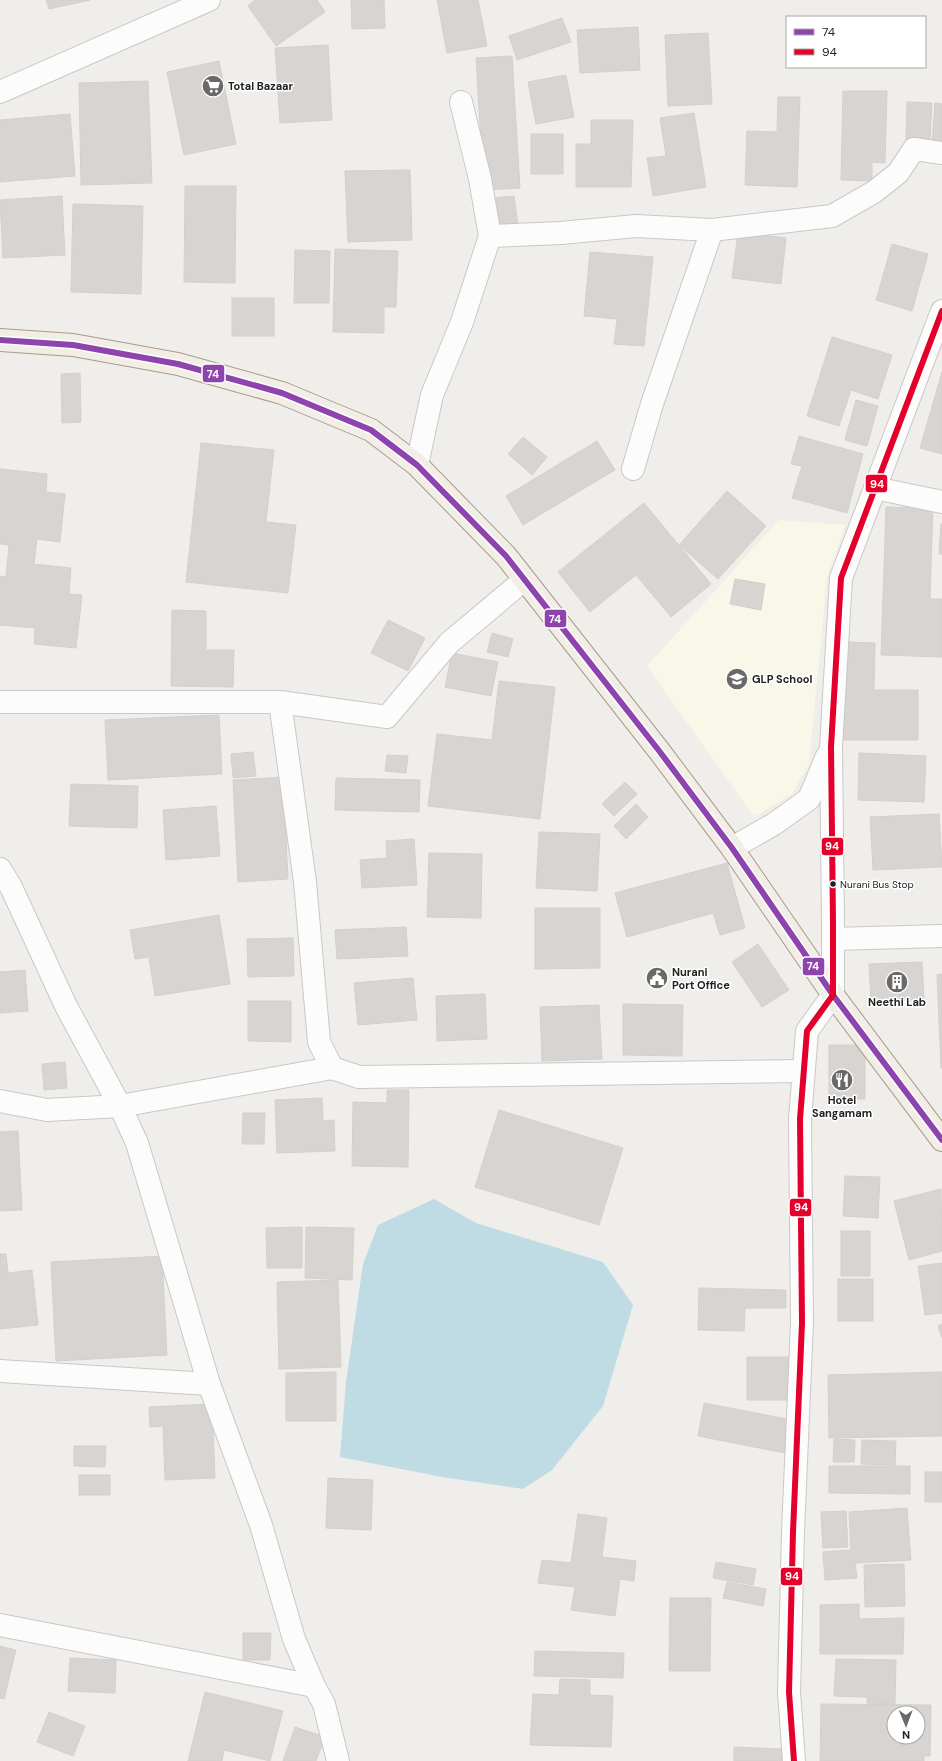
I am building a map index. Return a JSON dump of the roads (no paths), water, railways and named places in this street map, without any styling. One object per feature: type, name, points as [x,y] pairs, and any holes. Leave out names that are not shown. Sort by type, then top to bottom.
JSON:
[{"type":"main road","points":[[0,340],[73,345],[178,364],[282,393],[371,430],[417,465],[506,556],[655,746],[732,848],[833,995],[942,1140]]},
{"type":"street","points":[[0,92],[208,0]]},
{"type":"street","points":[[417,465],[432,395],[462,322],[490,236],[480,179],[461,102]]},
{"type":"street","points":[[490,236],[561,233],[636,226],[712,230],[832,216],[874,192],[898,173],[914,149],[942,153]]},
{"type":"street","points":[[633,469],[652,404],[712,230]]},
{"type":"street","points":[[794,1761],[789,1692],[793,1532],[802,1324],[800,1119],[807,1031],[833,995],[831,747],[840,578],[942,311]]},
{"type":"street","points":[[875,488],[942,502]]},
{"type":"street","points":[[0,702],[280,702],[388,717],[449,643],[524,580]]},
{"type":"street","points":[[280,702],[305,882],[319,1042],[332,1068]]},
{"type":"street","points":[[732,848],[774,824],[809,800],[831,747]]},
{"type":"street","points":[[0,869],[11,887],[66,1006],[120,1106],[137,1143],[209,1384],[261,1525],[294,1639],[314,1686],[324,1704],[338,1761]]},
{"type":"street","points":[[833,939],[942,936]]},
{"type":"street","points":[[0,1101],[47,1110],[120,1106],[332,1068],[359,1077],[803,1071]]},
{"type":"street","points":[[0,1371],[209,1384]]},
{"type":"street","points":[[0,1625],[314,1686]]},
{"type":"water","points":[[434,1199],[476,1223],[603,1262],[633,1305],[603,1406],[552,1470],[523,1489],[442,1477],[340,1457],[346,1382],[363,1264],[378,1225]]},
{"type":"place","name":"Total Bazaar","points":[[213,86]]},
{"type":"place","name":"GLP School","points":[[737,679]]},
{"type":"place","name":"Nurani Bus Stop","points":[[833,884]]},
{"type":"place","name":"Nurani Port Office","points":[[657,978]]},
{"type":"place","name":"Neethi Lab","points":[[897,982]]},
{"type":"place","name":"Hotel Sangamam","points":[[842,1080]]}]
